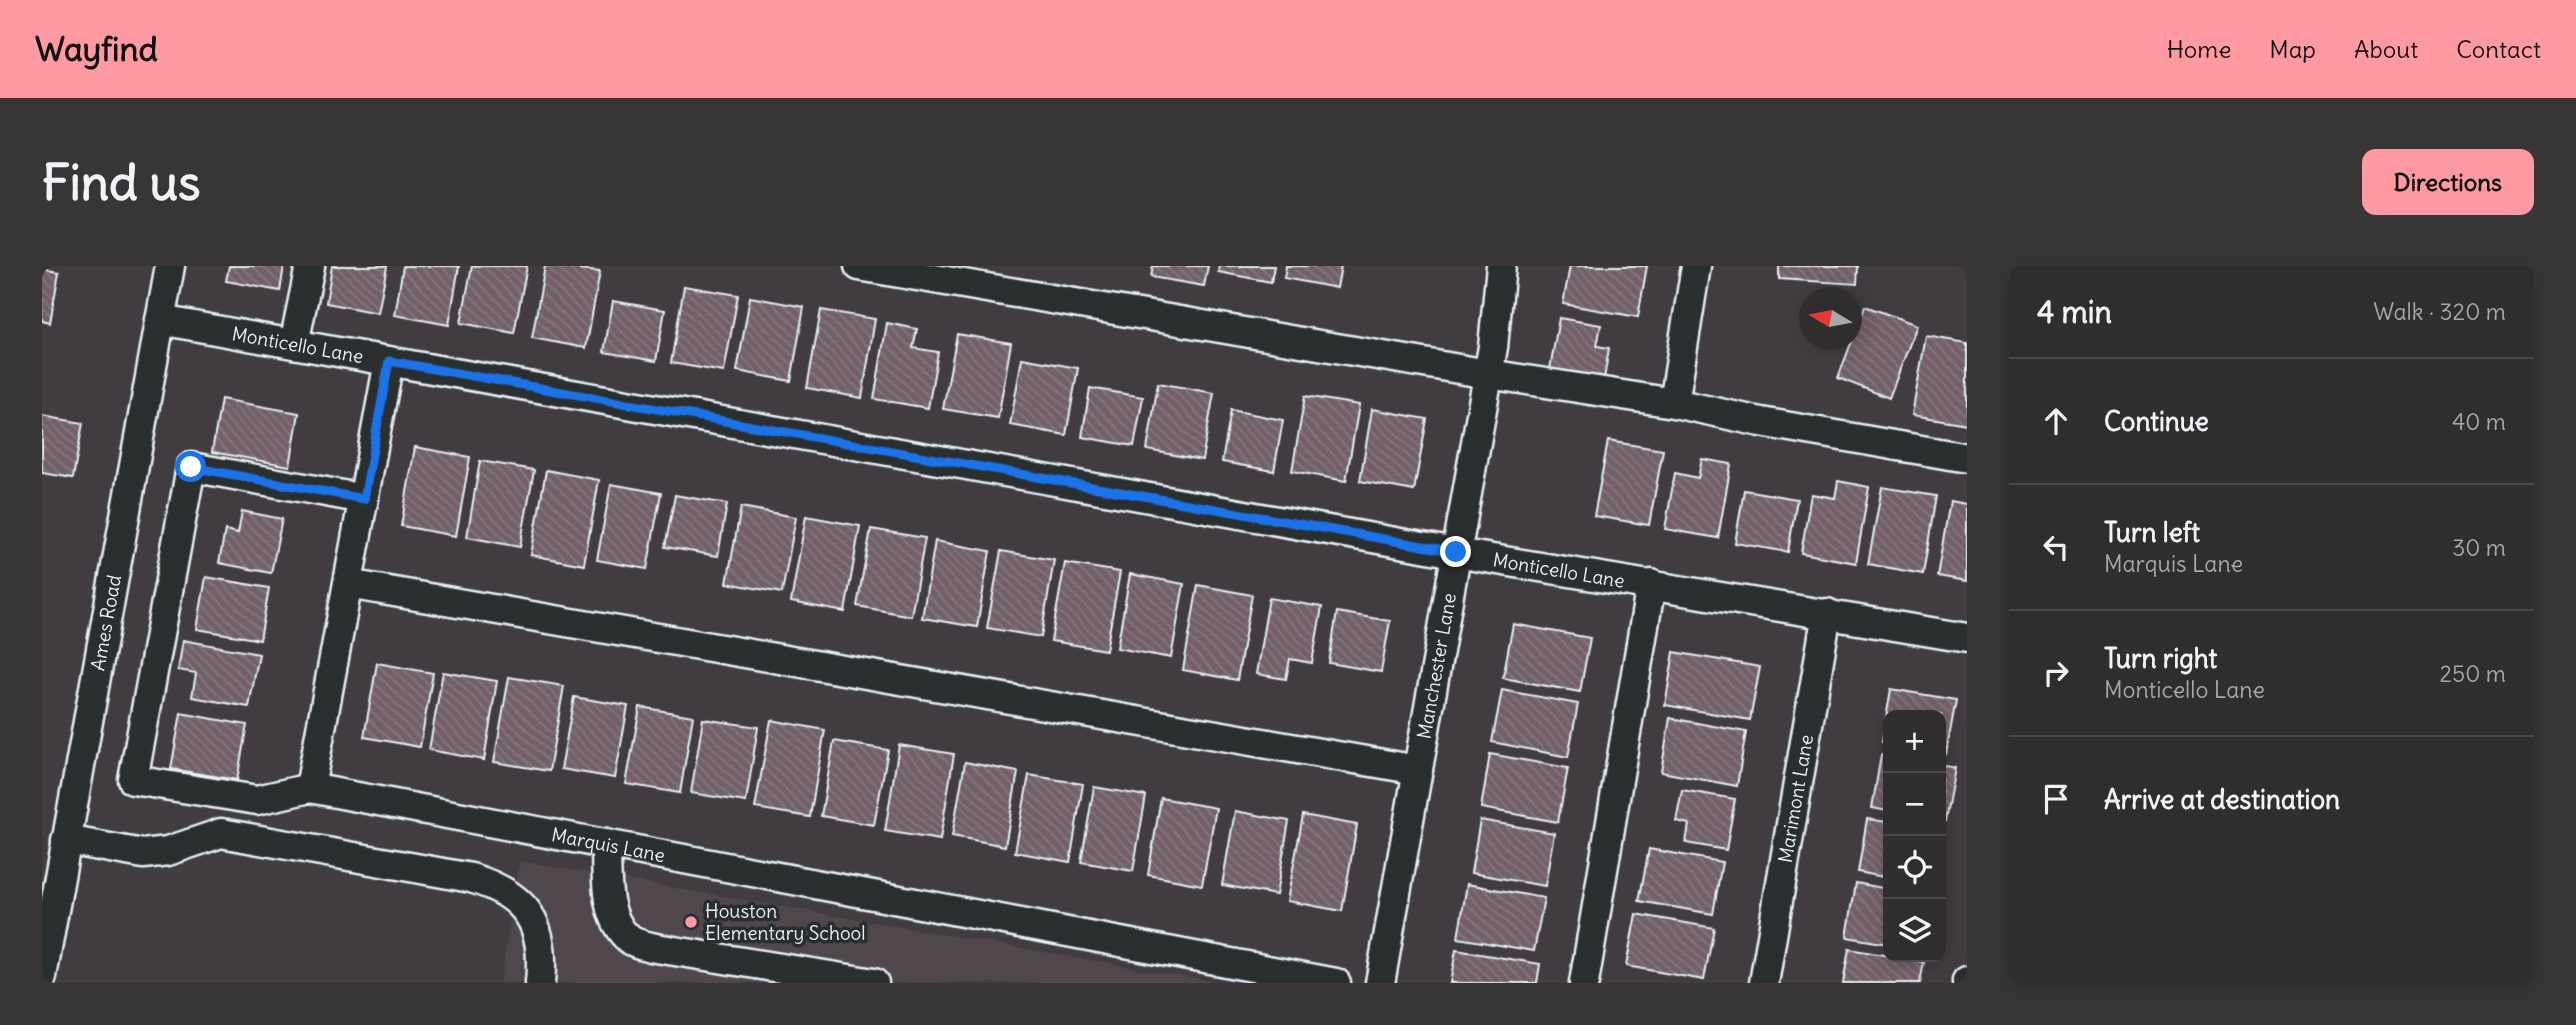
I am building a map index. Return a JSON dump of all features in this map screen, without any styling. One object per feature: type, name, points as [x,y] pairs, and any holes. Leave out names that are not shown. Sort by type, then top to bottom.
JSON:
[{"type":"street","name":"Ames Road","points":[[42,977],[170,266]]},
{"type":"street","points":[[294,344],[310,266]]},
{"type":"street","points":[[859,266],[1488,374],[1674,403],[1761,422],[1967,458]]},
{"type":"street","name":"Manchester Lane","points":[[1380,983],[1488,374],[1501,266]]},
{"type":"street","points":[[1674,403],[1696,266]]},
{"type":"street","name":"Monticello Lane","points":[[160,320],[1456,552],[1967,638]]},
{"type":"street","points":[[364,499],[191,467],[133,780],[257,800],[310,788],[364,499],[389,361]]},
{"type":"street","points":[[348,584],[1418,769]]},
{"type":"street","points":[[1584,983],[1651,584]]},
{"type":"street","name":"Marimont Lane","points":[[1764,983],[1827,613]]},
{"type":"street","name":"Marquis Lane","points":[[310,788],[606,844],[1262,976],[1336,983]]},
{"type":"street","points":[[66,840],[143,854],[168,851],[221,833],[490,883],[521,903],[537,927],[543,954],[540,983]]},
{"type":"street","points":[[606,844],[608,895],[616,921],[630,940],[656,948],[874,983]]},
{"type":"shaded area","name":"Houston Elementary School","points":[[520,861],[1223,983],[500,983]]},
{"type":"building","points":[[229,266],[284,266],[280,291],[226,281]]},
{"type":"building","points":[[332,266],[387,266],[378,313],[326,303]]},
{"type":"building","points":[[403,266],[459,266],[449,325],[395,315]]},
{"type":"building","points":[[472,266],[527,266],[514,333],[461,323]]},
{"type":"building","points":[[545,266],[600,271],[586,348],[532,338]]},
{"type":"building","points":[[1153,266],[1208,266],[1204,286],[1151,277]]},
{"type":"building","points":[[1219,266],[1274,266],[1271,282],[1218,272]]},
{"type":"building","points":[[1286,266],[1341,266],[1337,288],[1284,278]]},
{"type":"building","points":[[1570,266],[1647,266],[1638,317],[1563,304]]},
{"type":"building","points":[[1779,266],[1858,266],[1857,284],[1779,279]]},
{"type":"building","points":[[42,269],[59,272],[50,323],[42,321]]},
{"type":"building","points":[[684,286],[738,295],[724,372],[671,363]]},
{"type":"building","points":[[750,297],[804,307],[791,381],[737,371]]},
{"type":"building","points":[[613,301],[665,310],[656,361],[604,352]]},
{"type":"building","points":[[1865,306],[1917,325],[1889,398],[1838,378],[1848,350],[1862,350],[1862,314]]},
{"type":"building","points":[[821,310],[875,319],[862,398],[807,388]]},
{"type":"building","points":[[1559,318],[1601,325],[1597,346],[1609,348],[1604,379],[1550,369]]},
{"type":"building","points":[[887,323],[917,329],[913,348],[938,352],[928,408],[874,399]]},
{"type":"building","points":[[957,334],[1011,343],[998,418],[943,409]]},
{"type":"building","points":[[1926,336],[1967,343],[1967,424],[1912,415]]},
{"type":"building","points":[[1022,358],[1078,368],[1066,435],[1010,425]]},
{"type":"building","points":[[1158,383],[1214,393],[1202,460],[1147,450]]},
{"type":"building","points":[[1090,388],[1143,397],[1134,446],[1082,437]]},
{"type":"building","points":[[1305,396],[1359,405],[1346,481],[1292,471]]},
{"type":"building","points":[[221,399],[299,413],[290,466],[212,452]]},
{"type":"building","points":[[1372,409],[1427,419],[1414,491],[1360,481]]},
{"type":"building","points":[[1231,410],[1283,420],[1274,471],[1222,462]]},
{"type":"building","points":[[42,416],[83,423],[73,478],[42,473]]},
{"type":"building","points":[[1608,441],[1663,450],[1649,525],[1594,516]]},
{"type":"building","points":[[415,447],[470,457],[456,536],[401,526]]},
{"type":"building","points":[[1702,459],[1731,464],[1718,538],[1665,529],[1675,473],[1698,478]]},
{"type":"building","points":[[480,461],[534,470],[520,547],[467,537]]},
{"type":"building","points":[[546,470],[599,480],[584,565],[531,555]]},
{"type":"building","points":[[1838,481],[1869,487],[1856,563],[1801,553],[1811,494],[1835,498]]},
{"type":"building","points":[[611,484],[661,493],[647,569],[597,560]]},
{"type":"building","points":[[1882,487],[1936,496],[1923,574],[1868,564]]},
{"type":"building","points":[[1744,490],[1797,499],[1788,552],[1735,543]]},
{"type":"building","points":[[675,495],[727,504],[718,556],[665,547]]},
{"type":"building","points":[[1950,501],[1967,504],[1967,581],[1937,576]]},
{"type":"building","points":[[741,507],[796,517],[782,593],[727,583]]},
{"type":"building","points":[[242,511],[282,519],[271,573],[219,563],[225,530],[238,533]]},
{"type":"building","points":[[806,516],[860,526],[845,612],[791,602]]},
{"type":"building","points":[[871,529],[925,538],[911,616],[857,606]]},
{"type":"building","points":[[935,541],[990,551],[977,627],[922,618]]},
{"type":"building","points":[[1001,551],[1054,560],[1041,637],[987,628]]},
{"type":"building","points":[[1065,563],[1120,572],[1106,650],[1051,641]]},
{"type":"building","points":[[1130,574],[1184,584],[1171,658],[1117,648]]},
{"type":"building","points":[[206,577],[269,588],[260,640],[197,629]]},
{"type":"building","points":[[1198,585],[1252,595],[1237,680],[1183,670]]},
{"type":"building","points":[[1269,598],[1322,607],[1312,663],[1290,659],[1286,679],[1256,674]]},
{"type":"building","points":[[1337,612],[1390,621],[1381,672],[1329,663]]},
{"type":"building","points":[[1513,624],[1590,638],[1580,692],[1503,678]]},
{"type":"building","points":[[183,640],[259,654],[249,707],[192,697],[196,673],[178,670]]},
{"type":"building","points":[[1674,652],[1760,667],[1750,720],[1665,705]]},
{"type":"building","points":[[377,663],[433,673],[420,747],[364,737]]},
{"type":"building","points":[[443,672],[497,681],[484,760],[429,750]]},
{"type":"building","points":[[509,677],[564,686],[549,771],[494,762]]},
{"type":"building","points":[[1891,689],[1956,700],[1946,754],[1946,710],[1887,710]]},
{"type":"building","points":[[1502,690],[1578,704],[1568,757],[1492,742]]},
{"type":"building","points":[[574,697],[628,706],[615,778],[561,769]]},
{"type":"building","points":[[640,707],[693,716],[680,793],[626,784]]},
{"type":"building","points":[[181,713],[247,725],[237,780],[171,769]]},
{"type":"building","points":[[1670,718],[1746,732],[1737,786],[1661,772]]},
{"type":"building","points":[[703,719],[758,727],[746,802],[691,793]]},
{"type":"building","points":[[771,720],[825,730],[810,817],[755,808]]},
{"type":"building","points":[[834,741],[888,750],[874,825],[821,816]]},
{"type":"building","points":[[899,745],[954,754],[940,840],[885,831]]},
{"type":"building","points":[[1490,754],[1568,768],[1558,822],[1481,808]]},
{"type":"building","points":[[1881,755],[1883,755],[1883,810],[1872,808]]},
{"type":"building","points":[[965,762],[1018,772],[1005,846],[952,836]]},
{"type":"building","points":[[1946,766],[1955,768],[1946,816]]},
{"type":"building","points":[[1029,775],[1083,784],[1070,862],[1015,852]]},
{"type":"building","points":[[1094,787],[1146,796],[1133,871],[1081,862]]},
{"type":"building","points":[[1682,790],[1735,799],[1726,850],[1686,843],[1689,824],[1676,821]]},
{"type":"building","points":[[1161,798],[1216,808],[1202,885],[1148,875]]},
{"type":"building","points":[[1235,811],[1289,821],[1276,895],[1222,885]]},
{"type":"building","points":[[1303,815],[1357,825],[1342,911],[1287,901]]},
{"type":"building","points":[[1867,819],[1883,821],[1883,877],[1858,872]]},
{"type":"building","points":[[1480,820],[1554,833],[1545,886],[1471,873]]},
{"type":"building","points":[[1649,849],[1722,862],[1713,914],[1639,901]]},
{"type":"building","points":[[1856,883],[1883,888],[1883,943],[1847,937]]},
{"type":"building","points":[[1467,884],[1544,898],[1534,951],[1458,938]]},
{"type":"building","points":[[1636,914],[1714,928],[1704,980],[1626,966]]},
{"type":"building","points":[[1849,949],[1883,955],[1883,962],[1924,962],[1920,983],[1843,983]]},
{"type":"building","points":[[1456,950],[1540,964],[1537,983],[1450,983]]},
{"type":"place","name":"Houston Elementary School","points":[[691,922]]},
{"type":"route","points":[[191,467],[364,499],[389,361],[1456,552]]}]
